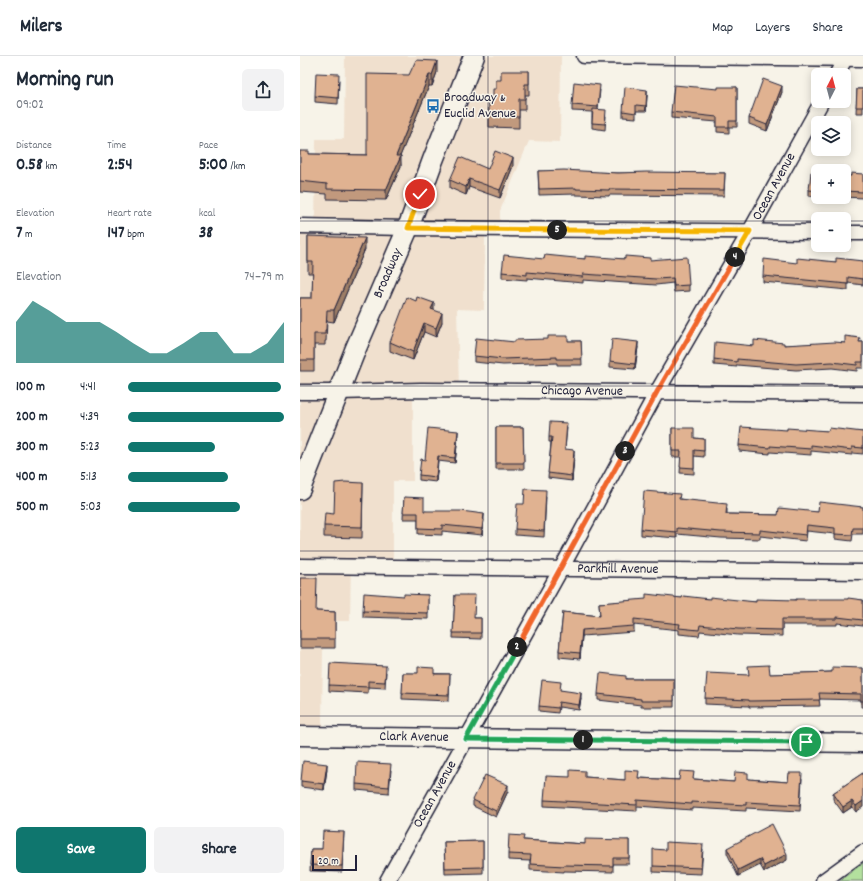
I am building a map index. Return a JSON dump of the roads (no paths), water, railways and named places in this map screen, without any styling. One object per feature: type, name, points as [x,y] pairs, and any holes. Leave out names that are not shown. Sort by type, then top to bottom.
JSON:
[{"type":"main road","name":"Broadway","points":[[300,489],[338,392],[408,228],[474,56]]},
{"type":"street","points":[[584,56],[846,57],[863,59]]},
{"type":"street","points":[[840,68],[846,57]]},
{"type":"street","name":"Ocean Avenue","points":[[387,881],[657,392],[750,231],[818,108]]},
{"type":"street","points":[[300,226],[811,232]]},
{"type":"street","points":[[851,233],[863,233]]},
{"type":"street","name":"Chicago Avenue","points":[[300,392],[421,390],[863,394]]},
{"type":"street","name":"Parkhill Avenue","points":[[300,566],[863,572]]},
{"type":"street","name":"Clark Avenue","points":[[300,736],[466,739],[863,742]]},
{"type":"street","points":[[823,881],[863,852]]},
{"type":"place","name":"Broadway & Euclid Avenue","points":[[433,106]]}]
